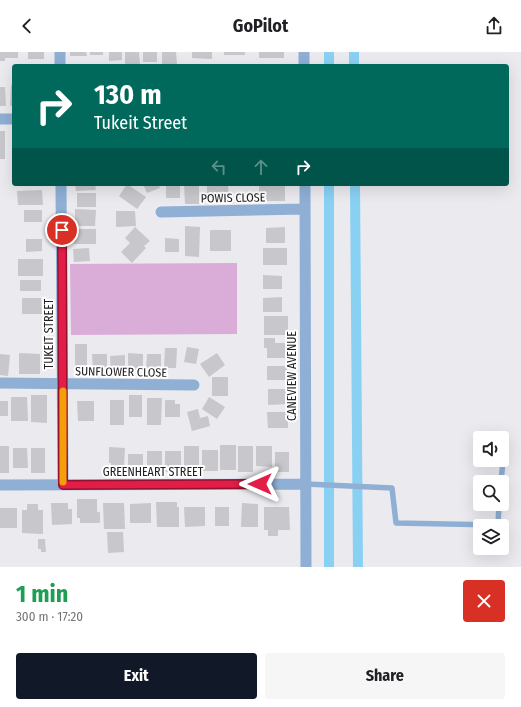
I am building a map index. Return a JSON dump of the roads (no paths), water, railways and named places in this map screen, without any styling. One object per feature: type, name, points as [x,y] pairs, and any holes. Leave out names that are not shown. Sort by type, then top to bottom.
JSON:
[{"type":"street","points":[[60,52],[60,64]]},
{"type":"street","points":[[304,52],[304,64]]},
{"type":"street","points":[[0,119],[12,119]]},
{"type":"street","name":"TUKEIT STREET","points":[[61,186],[63,485]]},
{"type":"street","name":"CANEVIEW AVENUE","points":[[305,186],[306,567]]},
{"type":"street","name":"POWIS CLOSE","points":[[161,212],[305,210]]},
{"type":"street","name":"SUNFLOWER CLOSE","points":[[0,383],[194,385]]},
{"type":"street","name":"GREENHEART STREET","points":[[0,485],[306,484]]},
{"type":"lane","points":[[306,484],[392,488],[396,523],[498,525],[499,511]]},
{"type":"waterway","points":[[329,52],[329,64]]},
{"type":"waterway","points":[[354,52],[354,64]]},
{"type":"waterway","points":[[329,186],[329,567]]},
{"type":"waterway","points":[[355,186],[358,567]]}]
